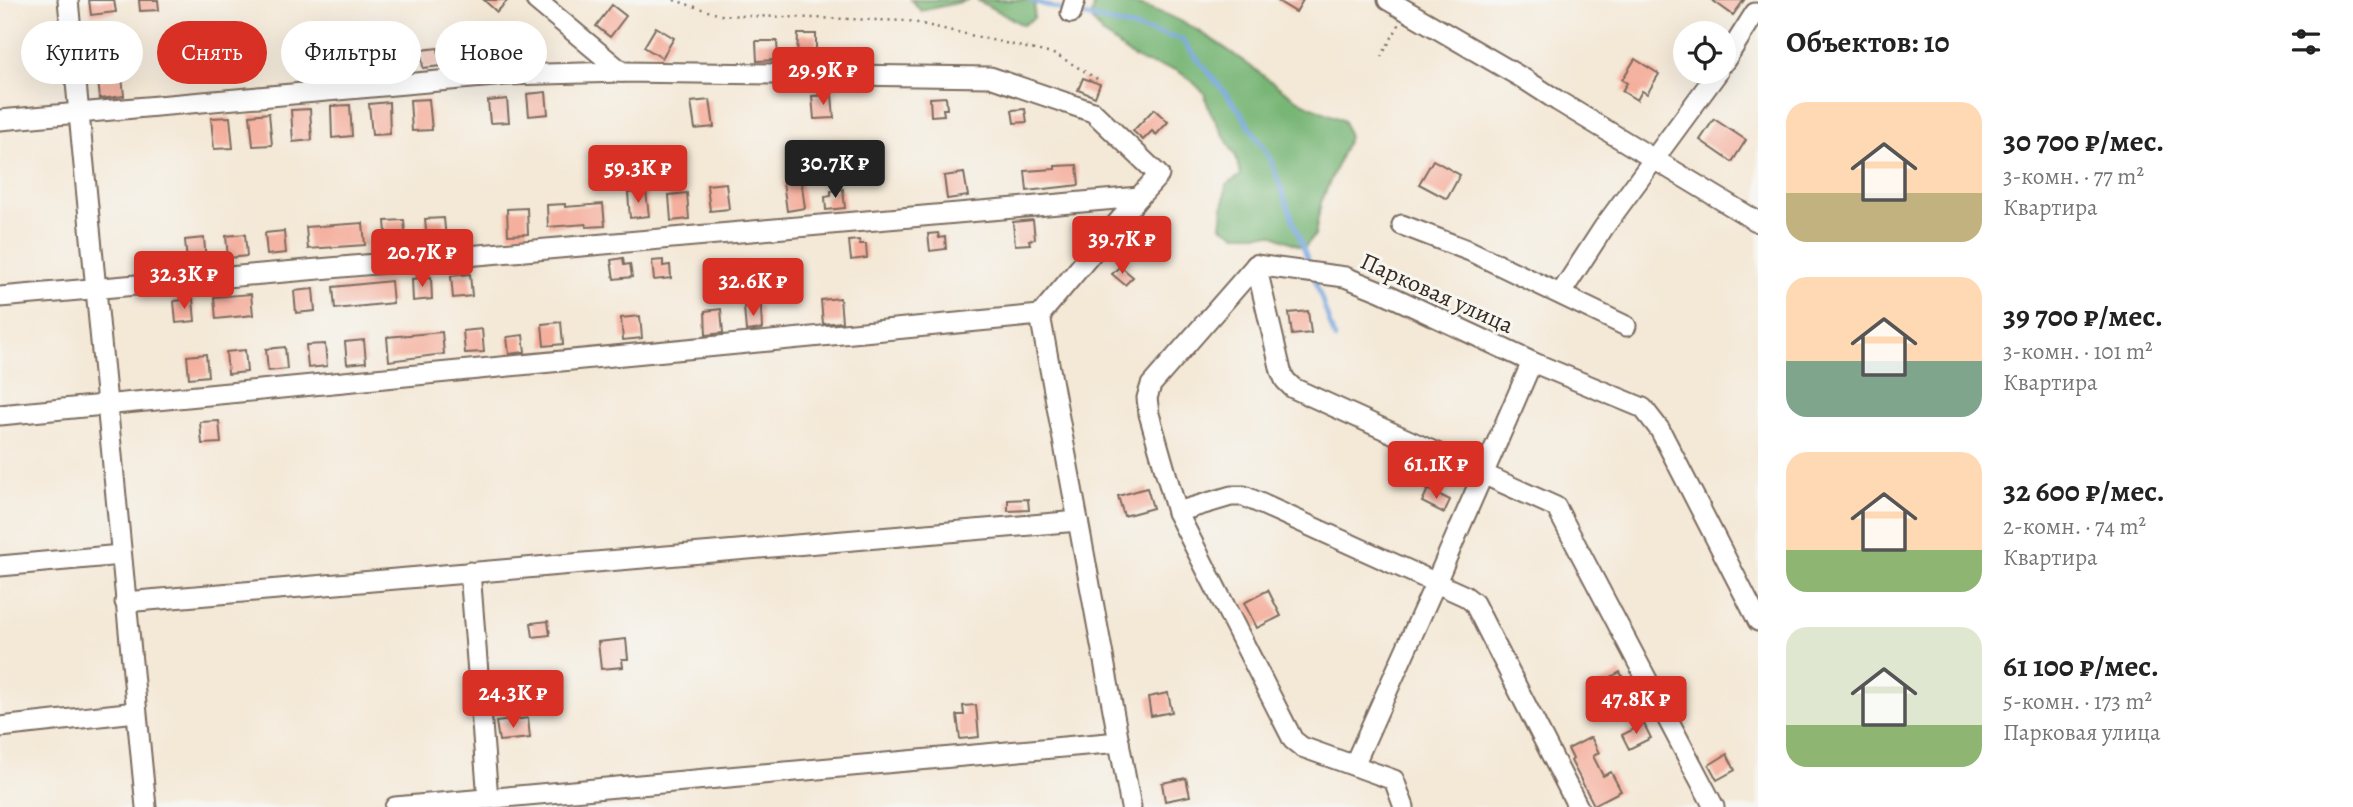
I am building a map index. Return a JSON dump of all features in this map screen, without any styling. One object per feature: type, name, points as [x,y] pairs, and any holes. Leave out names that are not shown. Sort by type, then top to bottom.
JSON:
[{"type":"street","points":[[68,0],[146,807]]},
{"type":"street","points":[[536,0],[622,72]]},
{"type":"street","points":[[1388,0],[1524,79],[1758,222]]},
{"type":"street","points":[[1736,43],[1755,13]]},
{"type":"street","points":[[0,120],[506,75],[622,72],[990,77],[1093,112],[1158,175],[1040,314],[0,415]]},
{"type":"street","points":[[1561,293],[1604,227],[1709,84]]},
{"type":"street","points":[[0,297],[1139,197]]},
{"type":"street","points":[[1402,225],[1471,251],[1626,326]]},
{"type":"street","points":[[1256,265],[1281,370],[1285,380],[1293,388],[1556,507],[1714,807]]},
{"type":"street","points":[[1256,265],[1151,385],[1147,398],[1149,414],[1177,512],[1293,740],[1302,747],[1394,779],[1404,807]]},
{"type":"street","name":"Парковая улица","points":[[1256,265],[1345,278],[1380,291],[1532,362],[1643,408],[1652,417],[1758,621]]},
{"type":"street","points":[[1040,314],[1132,807]]},
{"type":"street","points":[[1354,765],[1532,362]]},
{"type":"street","points":[[1177,512],[1231,496],[1244,496],[1465,596],[1474,603],[1578,807]]},
{"type":"street","points":[[125,601],[1078,520]]},
{"type":"street","points":[[0,566],[121,555]]},
{"type":"street","points":[[470,572],[488,799]]},
{"type":"street","points":[[0,727],[136,712]]},
{"type":"street","points":[[395,807],[1119,742]]},
{"type":"path","points":[[674,0],[720,15],[909,21],[1057,55],[1099,80]]},
{"type":"path","points":[[1381,57],[1407,11]]},
{"type":"green space","points":[[911,0],[970,0],[921,11]]},
{"type":"green space","points":[[977,0],[1035,0],[1034,18],[1023,25]]},
{"type":"green space","points":[[1101,0],[1155,10],[1180,21],[1204,34],[1295,98],[1344,121],[1349,137],[1321,202],[1315,235],[1304,248],[1272,234],[1236,234],[1221,226],[1226,185],[1241,175],[1236,157],[1209,109],[1204,93],[1176,70],[1143,62],[1101,32],[1091,18],[1095,2]]},
{"type":"building","points":[[89,0],[114,0],[116,12],[91,15]]},
{"type":"building","points":[[139,0],[158,0],[159,10],[140,11]]},
{"type":"building","points":[[484,0],[508,0],[497,12]]},
{"type":"building","points":[[1276,0],[1303,0],[1296,12]]},
{"type":"building","points":[[1712,0],[1744,0],[1733,15]]},
{"type":"building","points":[[612,5],[626,16],[610,37],[596,26]]},
{"type":"building","points":[[656,27],[674,38],[662,58],[644,47]]},
{"type":"building","points":[[798,34],[816,34],[816,59],[797,58]]},
{"type":"building","points":[[756,41],[777,41],[778,60],[757,61]]},
{"type":"building","points":[[435,48],[435,67],[423,68],[421,50]]},
{"type":"building","points":[[1635,59],[1659,74],[1647,94],[1642,91],[1637,100],[1622,91],[1627,83],[1622,80]]},
{"type":"building","points":[[1083,78],[1100,84],[1095,97],[1078,90]]},
{"type":"building","points":[[98,84],[123,84],[124,96],[100,99]]},
{"type":"building","points":[[546,92],[548,114],[529,116],[527,94]]},
{"type":"building","points":[[832,95],[834,118],[814,119],[812,96]]},
{"type":"building","points":[[946,97],[947,109],[943,109],[944,115],[931,116],[930,98]]},
{"type":"building","points":[[429,99],[432,130],[412,131],[410,100]]},
{"type":"building","points":[[507,99],[509,122],[490,123],[488,101]]},
{"type":"building","points":[[710,100],[714,127],[695,129],[691,102]]},
{"type":"building","points":[[389,102],[390,134],[372,135],[369,104]]},
{"type":"building","points":[[350,105],[352,136],[332,138],[331,106]]},
{"type":"building","points":[[310,109],[312,140],[293,142],[291,110]]},
{"type":"building","points":[[1025,109],[1027,122],[1014,123],[1012,110]]},
{"type":"building","points":[[1154,109],[1168,122],[1156,135],[1152,131],[1143,140],[1133,131]]},
{"type":"building","points":[[269,113],[272,145],[253,146],[250,115]]},
{"type":"building","points":[[230,117],[233,148],[214,149],[211,118]]},
{"type":"building","points":[[1714,119],[1746,140],[1732,162],[1700,140]]},
{"type":"building","points":[[1433,160],[1460,175],[1447,199],[1419,184]]},
{"type":"building","points":[[1077,165],[1079,185],[1027,191],[1025,171]]},
{"type":"building","points":[[964,173],[968,196],[947,199],[944,176]]},
{"type":"building","points":[[801,179],[805,208],[787,211],[783,182]]},
{"type":"building","points":[[726,183],[729,209],[710,211],[707,185]]},
{"type":"building","points":[[843,189],[845,208],[826,210],[825,197],[831,196],[831,191]]},
{"type":"building","points":[[646,191],[649,216],[630,218],[628,193]]},
{"type":"building","points":[[687,193],[689,219],[671,221],[669,195]]},
{"type":"building","points":[[565,204],[565,207],[603,204],[605,226],[586,227],[586,224],[548,227],[547,205]]},
{"type":"building","points":[[527,208],[528,234],[508,235],[507,209]]},
{"type":"building","points":[[444,218],[446,240],[427,241],[425,219]]},
{"type":"building","points":[[404,220],[406,242],[387,244],[385,221]]},
{"type":"building","points":[[1033,220],[1035,239],[1029,240],[1030,244],[1015,245],[1013,222]]},
{"type":"building","points":[[363,223],[365,245],[308,249],[306,227]]},
{"type":"building","points":[[284,231],[286,253],[267,255],[265,233]]},
{"type":"building","points":[[938,233],[939,238],[945,237],[946,249],[930,251],[928,234]]},
{"type":"building","points":[[245,234],[247,256],[228,258],[226,236]]},
{"type":"building","points":[[204,238],[206,261],[187,262],[185,240]]},
{"type":"building","points":[[859,240],[860,244],[866,244],[867,258],[851,260],[849,241]]},
{"type":"building","points":[[623,258],[624,265],[630,264],[632,277],[614,279],[611,260]]},
{"type":"building","points":[[663,260],[663,266],[670,265],[671,278],[654,280],[652,261]]},
{"type":"building","points":[[1120,266],[1133,277],[1125,285],[1112,274]]},
{"type":"building","points":[[470,274],[472,296],[453,298],[451,276]]},
{"type":"building","points":[[431,277],[432,299],[413,301],[412,279]]},
{"type":"building","points":[[391,281],[393,303],[335,309],[333,287]]},
{"type":"building","points":[[313,289],[315,311],[296,313],[294,291]]},
{"type":"building","points":[[251,294],[253,315],[216,319],[214,297]]},
{"type":"building","points":[[840,298],[842,322],[823,324],[821,300]]},
{"type":"building","points":[[193,299],[195,321],[176,323],[174,301]]},
{"type":"building","points":[[761,306],[762,329],[746,331],[744,307]]},
{"type":"building","points":[[721,309],[723,333],[706,335],[705,311]]},
{"type":"building","points":[[1308,311],[1311,333],[1292,335],[1289,313]]},
{"type":"building","points":[[640,316],[642,338],[623,340],[621,318]]},
{"type":"building","points":[[561,322],[563,344],[544,346],[542,324]]},
{"type":"building","points":[[482,329],[484,352],[465,353],[463,331]]},
{"type":"building","points":[[442,332],[444,354],[389,361],[387,337]]},
{"type":"building","points":[[523,335],[525,352],[509,354],[507,337]]},
{"type":"building","points":[[364,340],[366,362],[347,364],[345,342]]},
{"type":"building","points":[[325,344],[327,366],[308,368],[306,345]]},
{"type":"building","points":[[285,347],[287,369],[268,371],[266,349]]},
{"type":"building","points":[[245,350],[247,372],[228,374],[226,352]]},
{"type":"building","points":[[206,354],[208,376],[189,378],[187,356]]},
{"type":"building","points":[[219,421],[221,443],[202,444],[200,422]]},
{"type":"building","points":[[1147,488],[1153,508],[1124,516],[1118,496]]},
{"type":"building","points":[[1428,489],[1450,500],[1444,513],[1422,502]]},
{"type":"building","points":[[1028,499],[1029,510],[1008,511],[1008,500]]},
{"type":"building","points":[[1268,590],[1281,616],[1257,628],[1244,603]]},
{"type":"building","points":[[548,621],[550,635],[533,637],[531,623]]},
{"type":"building","points":[[626,639],[628,659],[622,659],[623,667],[601,669],[598,642]]},
{"type":"building","points":[[1620,672],[1634,698],[1611,711],[1597,685]]},
{"type":"building","points":[[1168,693],[1172,712],[1151,716],[1148,697]]},
{"type":"building","points":[[976,705],[979,737],[960,739],[957,715],[964,715],[963,706]]},
{"type":"building","points":[[528,718],[530,738],[499,741],[496,722]]},
{"type":"building","points":[[1644,724],[1651,738],[1629,749],[1622,735]]},
{"type":"building","points":[[1591,737],[1599,753],[1593,756],[1603,776],[1611,772],[1621,791],[1594,805],[1571,761],[1573,759],[1568,749]]},
{"type":"building","points":[[1727,754],[1735,770],[1717,780],[1709,765]]},
{"type":"building","points":[[1186,778],[1190,796],[1165,801],[1162,783]]},
{"type":"waterway","points":[[1029,0],[1065,11]]},
{"type":"waterway","points":[[1077,14],[1181,39],[1240,111],[1270,159],[1311,268]]},
{"type":"waterway","points":[[1315,280],[1335,339]]}]
